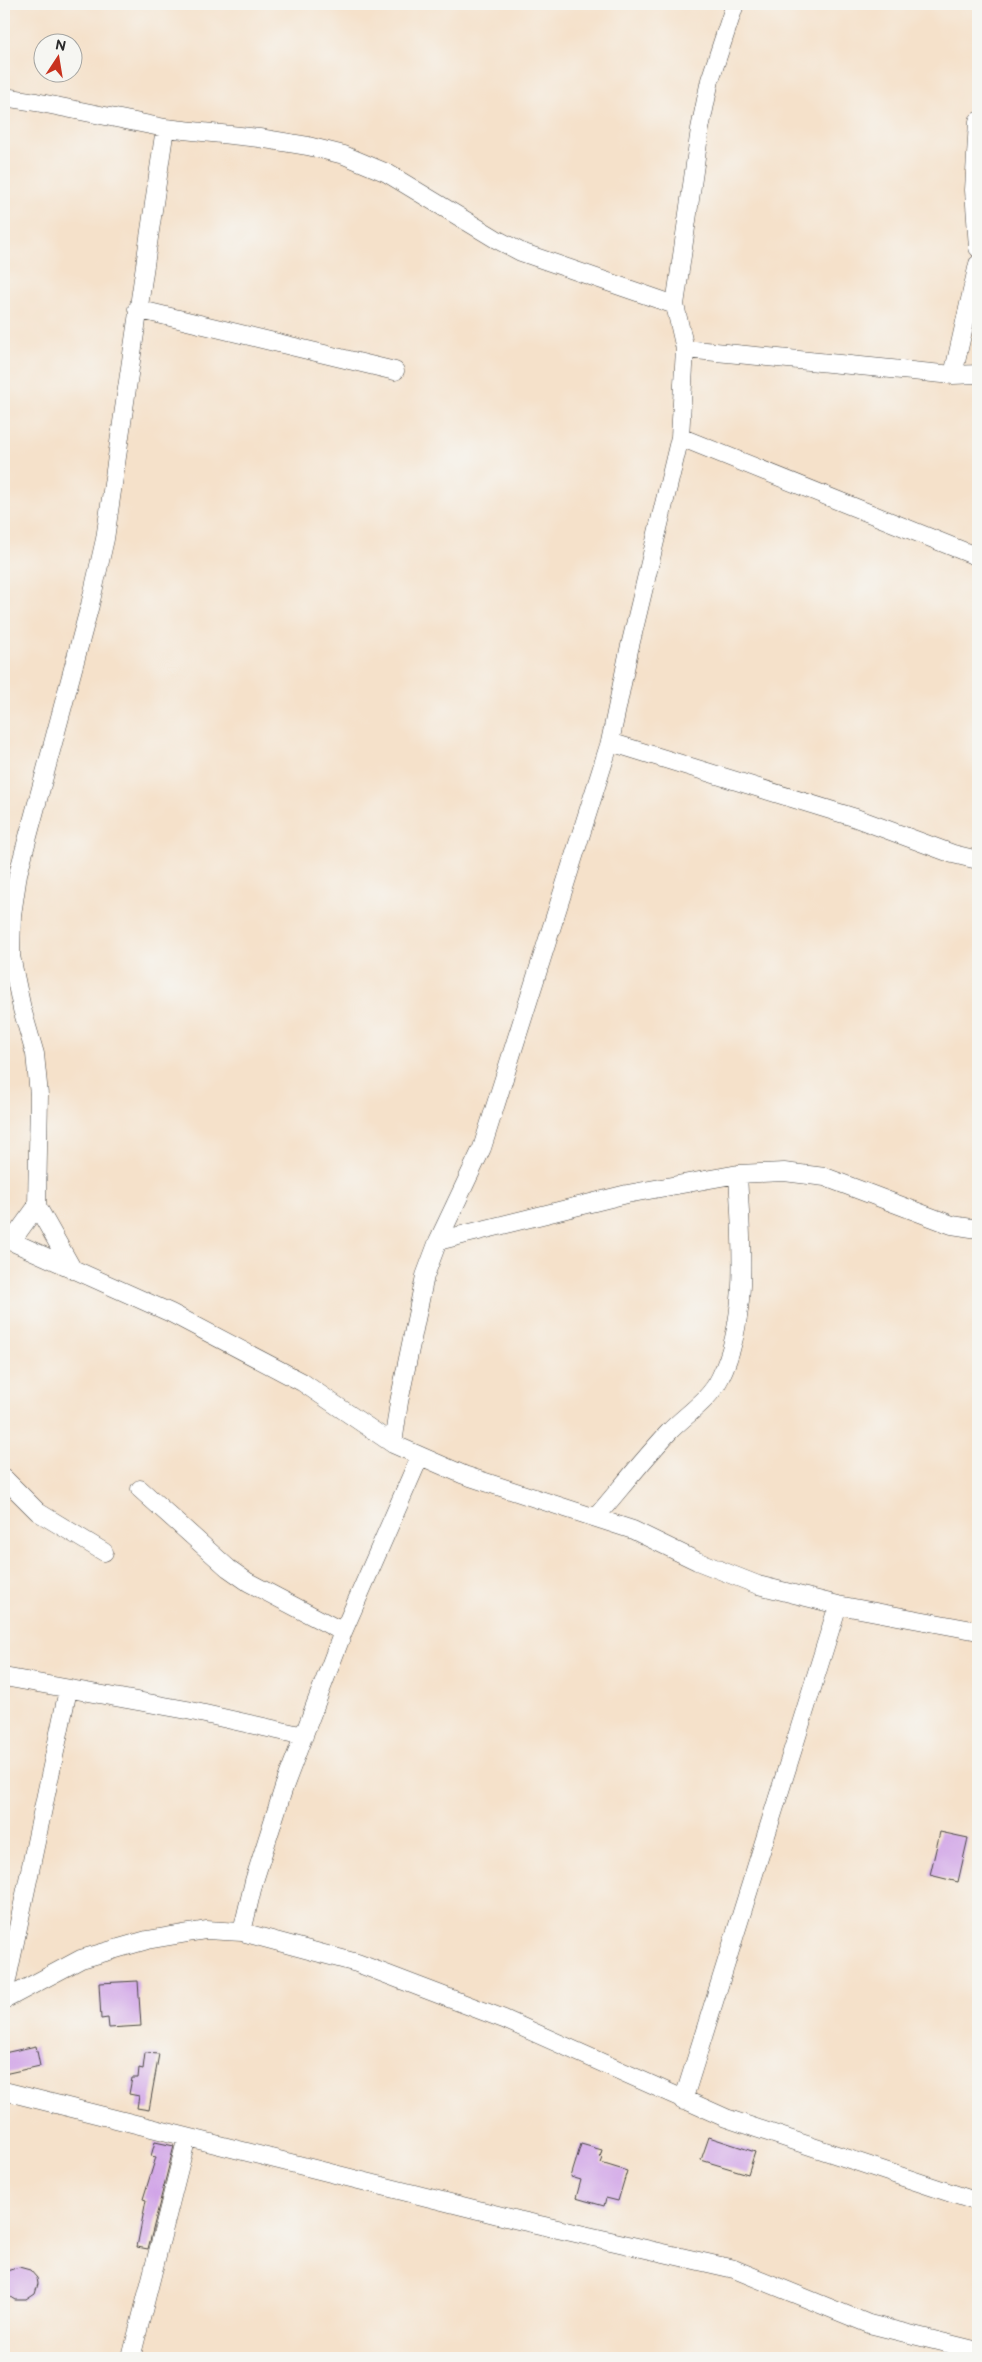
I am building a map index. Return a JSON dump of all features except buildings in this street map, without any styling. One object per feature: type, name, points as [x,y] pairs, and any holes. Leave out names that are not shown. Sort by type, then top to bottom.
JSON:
[{"type":"street","points":[[393,1444],[399,1402],[425,1276],[438,1241],[482,1148],[610,742],[629,650],[680,437],[685,350],[675,305],[700,129],[710,80],[735,4]]},
{"type":"street","points":[[4,97],[166,128],[259,138],[308,146],[344,155],[387,173],[521,252],[675,305]]},
{"type":"street","points":[[978,121],[974,190],[978,248]]},
{"type":"street","points":[[73,1270],[37,1206],[39,1095],[35,1054],[22,1009],[11,956],[12,915],[18,874],[88,614],[105,539],[137,308],[166,128]]},
{"type":"street","points":[[953,375],[978,264]]},
{"type":"street","points":[[137,308],[394,371]]},
{"type":"street","points":[[685,350],[953,375],[978,374]]},
{"type":"street","points":[[680,437],[978,558]]},
{"type":"street","points":[[610,742],[818,806],[954,854],[978,860]]},
{"type":"street","points":[[438,1241],[627,1194],[738,1174],[784,1172],[825,1177],[952,1225],[978,1229]]},
{"type":"street","points":[[596,1517],[669,1432],[708,1396],[720,1379],[731,1349],[739,1303],[742,1265],[738,1174]]},
{"type":"street","points":[[37,1206],[7,1240],[170,1313],[302,1382],[393,1444],[464,1475],[633,1530],[698,1561],[758,1586],[838,1605],[978,1631]]},
{"type":"street","points":[[242,1932],[260,1862],[284,1787],[343,1632],[420,1456]]},
{"type":"street","points":[[4,1478],[38,1512],[104,1552]]},
{"type":"street","points":[[140,1489],[241,1577],[343,1632]]},
{"type":"street","points":[[683,2101],[838,1605]]},
{"type":"street","points":[[4,1677],[187,1710],[304,1736]]},
{"type":"street","points":[[4,1994],[68,1690]]},
{"type":"street","points":[[4,2000],[81,1959],[128,1945],[206,1930],[242,1932],[357,1962],[504,2019],[683,2101],[787,2140],[978,2202]]},
{"type":"street","points":[[4,2091],[518,2220],[734,2269],[868,2324],[978,2351]]},
{"type":"street","points":[[130,2358],[187,2137]]}]
